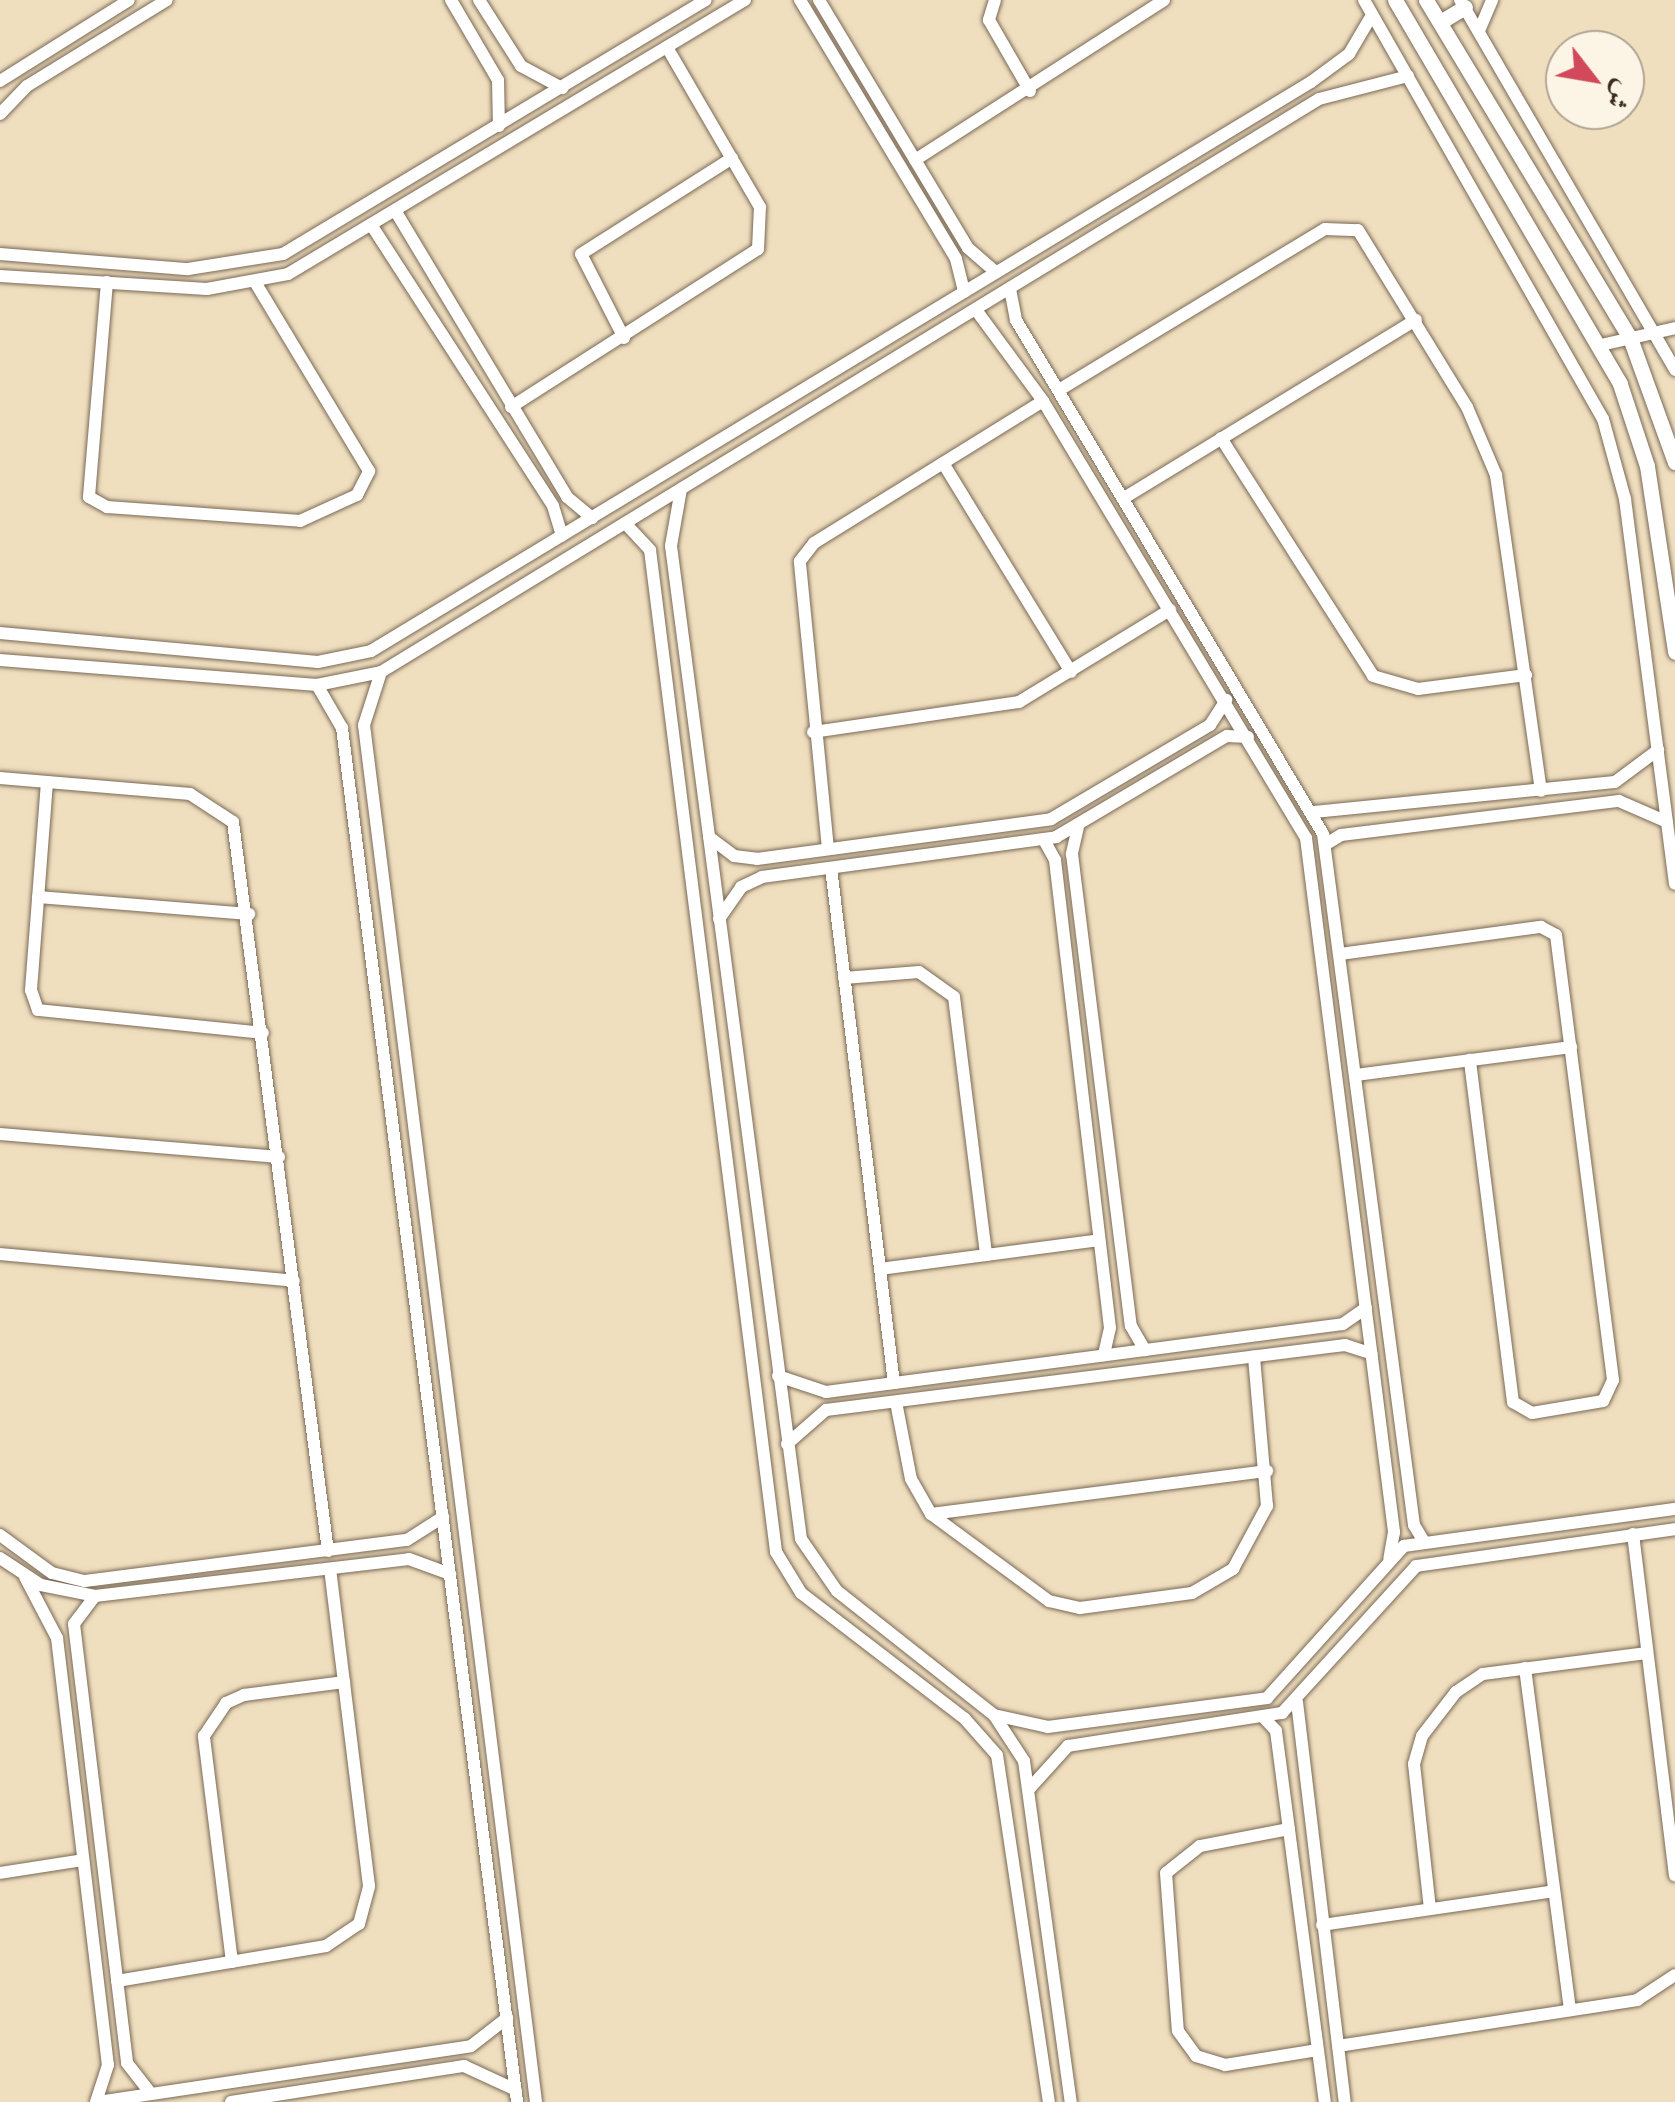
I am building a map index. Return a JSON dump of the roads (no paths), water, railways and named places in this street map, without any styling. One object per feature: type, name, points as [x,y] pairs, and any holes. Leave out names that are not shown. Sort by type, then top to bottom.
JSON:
[{"type":"street","points":[[0,80],[129,0]]},
{"type":"street","points":[[0,114],[27,86],[167,0]]},
{"type":"street","points":[[451,0],[498,80],[499,126]]},
{"type":"street","points":[[479,0],[521,66],[562,88]]},
{"type":"street","points":[[0,254],[188,269],[258,262],[499,126],[706,0]]},
{"type":"street","points":[[0,276],[256,284],[372,226],[746,0]]},
{"type":"street","points":[[800,0],[956,259],[964,292]]},
{"type":"street","points":[[818,0],[968,248],[996,272]]},
{"type":"street","points":[[995,0],[989,20],[1030,91]]},
{"type":"street","points":[[915,160],[1030,91],[1164,0]]},
{"type":"street","points":[[1364,0],[1602,419],[1625,499],[1675,884]]},
{"type":"street","points":[[1395,0],[1601,345],[1647,466],[1675,652]]},
{"type":"street","points":[[1426,0],[1630,338],[1675,462]]},
{"type":"street","points":[[1479,30],[1492,0]]},
{"type":"street","points":[[1440,22],[1462,4],[1658,330],[1675,370]]},
{"type":"street","points":[[0,633],[200,652],[354,658],[592,518],[1335,65],[1372,14]]},
{"type":"street","points":[[511,408],[758,249],[760,206],[667,48]]},
{"type":"street","points":[[0,660],[317,685],[381,672],[1319,99],[1408,76]]},
{"type":"street","points":[[624,338],[582,266],[584,249],[732,158]]},
{"type":"street","points":[[396,212],[567,497],[592,518]]},
{"type":"street","points":[[1059,390],[1336,225],[1366,238],[1416,320],[1496,474],[1541,791]]},
{"type":"street","points":[[372,226],[553,506],[562,536]]},
{"type":"street","points":[[107,282],[87,483],[94,502],[300,521],[358,496],[370,471],[256,284]]},
{"type":"street","points":[[1010,289],[1022,330],[1314,812],[1326,844],[1414,1525],[1423,1540]]},
{"type":"street","points":[[976,310],[1005,342],[1043,401],[1306,838],[1394,1532],[1389,1559]]},
{"type":"street","points":[[1124,498],[1416,320]]},
{"type":"street","points":[[1601,345],[1675,328]]},
{"type":"street","points":[[1005,342],[1022,330]]},
{"type":"street","points":[[854,358],[867,376]]},
{"type":"street","points":[[828,849],[800,561],[943,462],[1043,401]]},
{"type":"street","points":[[1222,438],[1372,676],[1418,689],[1526,675]]},
{"type":"street","points":[[943,462],[1072,672]]},
{"type":"street","points":[[682,489],[671,546],[787,1444],[810,1558],[910,1648],[994,1715],[1048,1728],[1274,1696],[1389,1559],[1423,1540],[1675,1509]]},
{"type":"street","points":[[625,523],[650,550],[776,1552],[801,1593],[983,1735],[1006,1777],[1049,2102]]},
{"type":"street","points":[[814,732],[1011,705],[1170,610]]},
{"type":"street","points":[[198,676],[200,652]]},
{"type":"street","points":[[381,672],[364,726],[536,2102]]},
{"type":"street","points":[[317,685],[342,728],[517,2096]]},
{"type":"street","points":[[708,836],[745,859],[1060,816],[1210,725],[1226,700]]},
{"type":"street","points":[[719,919],[751,880],[1044,840],[1078,826],[1226,736],[1248,737]]},
{"type":"street","points":[[1314,812],[1622,780],[1658,750]]},
{"type":"street","points":[[0,778],[190,794],[222,808],[240,839],[328,1551]]},
{"type":"street","points":[[46,782],[38,897],[38,1010],[264,1033]]},
{"type":"street","points":[[1326,844],[1340,835],[1619,801],[1667,822]]},
{"type":"street","points":[[1078,826],[1072,854],[1126,1289],[1132,1332],[1145,1350]]},
{"type":"street","points":[[1044,840],[1054,860],[1100,1240],[1110,1328],[1104,1356]]},
{"type":"street","points":[[831,868],[894,1383]]},
{"type":"street","points":[[38,897],[249,914]]},
{"type":"street","points":[[1340,954],[1547,927],[1558,940],[1613,1388],[1603,1402],[1532,1413],[1511,1394],[1470,1060]]},
{"type":"street","points":[[844,978],[919,972],[954,997],[986,1255]]},
{"type":"street","points":[[1330,1020],[1348,1017]]},
{"type":"street","points":[[1356,1076],[1571,1047]]},
{"type":"street","points":[[0,1134],[279,1156]]},
{"type":"street","points":[[403,1202],[424,1201]]},
{"type":"street","points":[[880,1269],[1100,1240]]},
{"type":"street","points":[[0,1254],[294,1281]]},
{"type":"street","points":[[778,1376],[817,1392],[1343,1324],[1366,1308]]},
{"type":"street","points":[[787,1444],[816,1413],[1345,1345],[1372,1354]]},
{"type":"street","points":[[896,1402],[911,1480],[932,1514],[1048,1602],[1080,1608],[1220,1580],[1262,1524],[1267,1471],[1254,1357]]},
{"type":"street","points":[[932,1514],[1267,1471]]},
{"type":"street","points":[[0,1535],[68,1578],[164,1572],[406,1540],[443,1517]]},
{"type":"street","points":[[1030,1788],[1059,1748],[1265,1718],[1297,1702],[1416,1566],[1675,1529]]},
{"type":"street","points":[[1632,1534],[1675,1876]]},
{"type":"street","points":[[406,1540],[409,1560]]},
{"type":"street","points":[[0,1558],[25,1576],[95,1596],[409,1560],[450,1574]]},
{"type":"street","points":[[118,1981],[326,1946],[359,1924],[368,1906],[330,1569]]},
{"type":"street","points":[[164,1572],[166,1588]]},
{"type":"street","points":[[25,1576],[56,1638],[108,2066],[97,2102],[450,2049],[480,2042],[507,2018]]},
{"type":"street","points":[[95,1596],[74,1624],[127,2062],[151,2094]]},
{"type":"street","points":[[895,1666],[910,1648]]},
{"type":"street","points":[[1430,1910],[1416,1749],[1464,1684],[1525,1668],[1648,1652]]},
{"type":"street","points":[[1525,1668],[1570,2010]]},
{"type":"street","points":[[232,1962],[204,1736],[226,1703],[244,1695],[344,1682]]},
{"type":"street","points":[[1297,1702],[1345,2102]]},
{"type":"street","points":[[994,1715],[1030,1788],[1070,2102]]},
{"type":"street","points":[[1265,1718],[1276,1731],[1326,2102]]},
{"type":"street","points":[[477,1783],[496,1780]]},
{"type":"street","points":[[1289,1830],[1200,1846],[1166,1873],[1178,2032],[1210,2063],[1318,2050]]},
{"type":"street","points":[[0,1874],[83,1860]]},
{"type":"street","points":[[1322,1926],[1554,1891]]},
{"type":"street","points":[[1338,2046],[1652,1996],[1675,1975]]},
{"type":"street","points":[[450,2049],[453,2068]]},
{"type":"street","points":[[108,2066],[127,2062]]},
{"type":"street","points":[[231,2102],[453,2068],[481,2068],[517,2096]]}]
